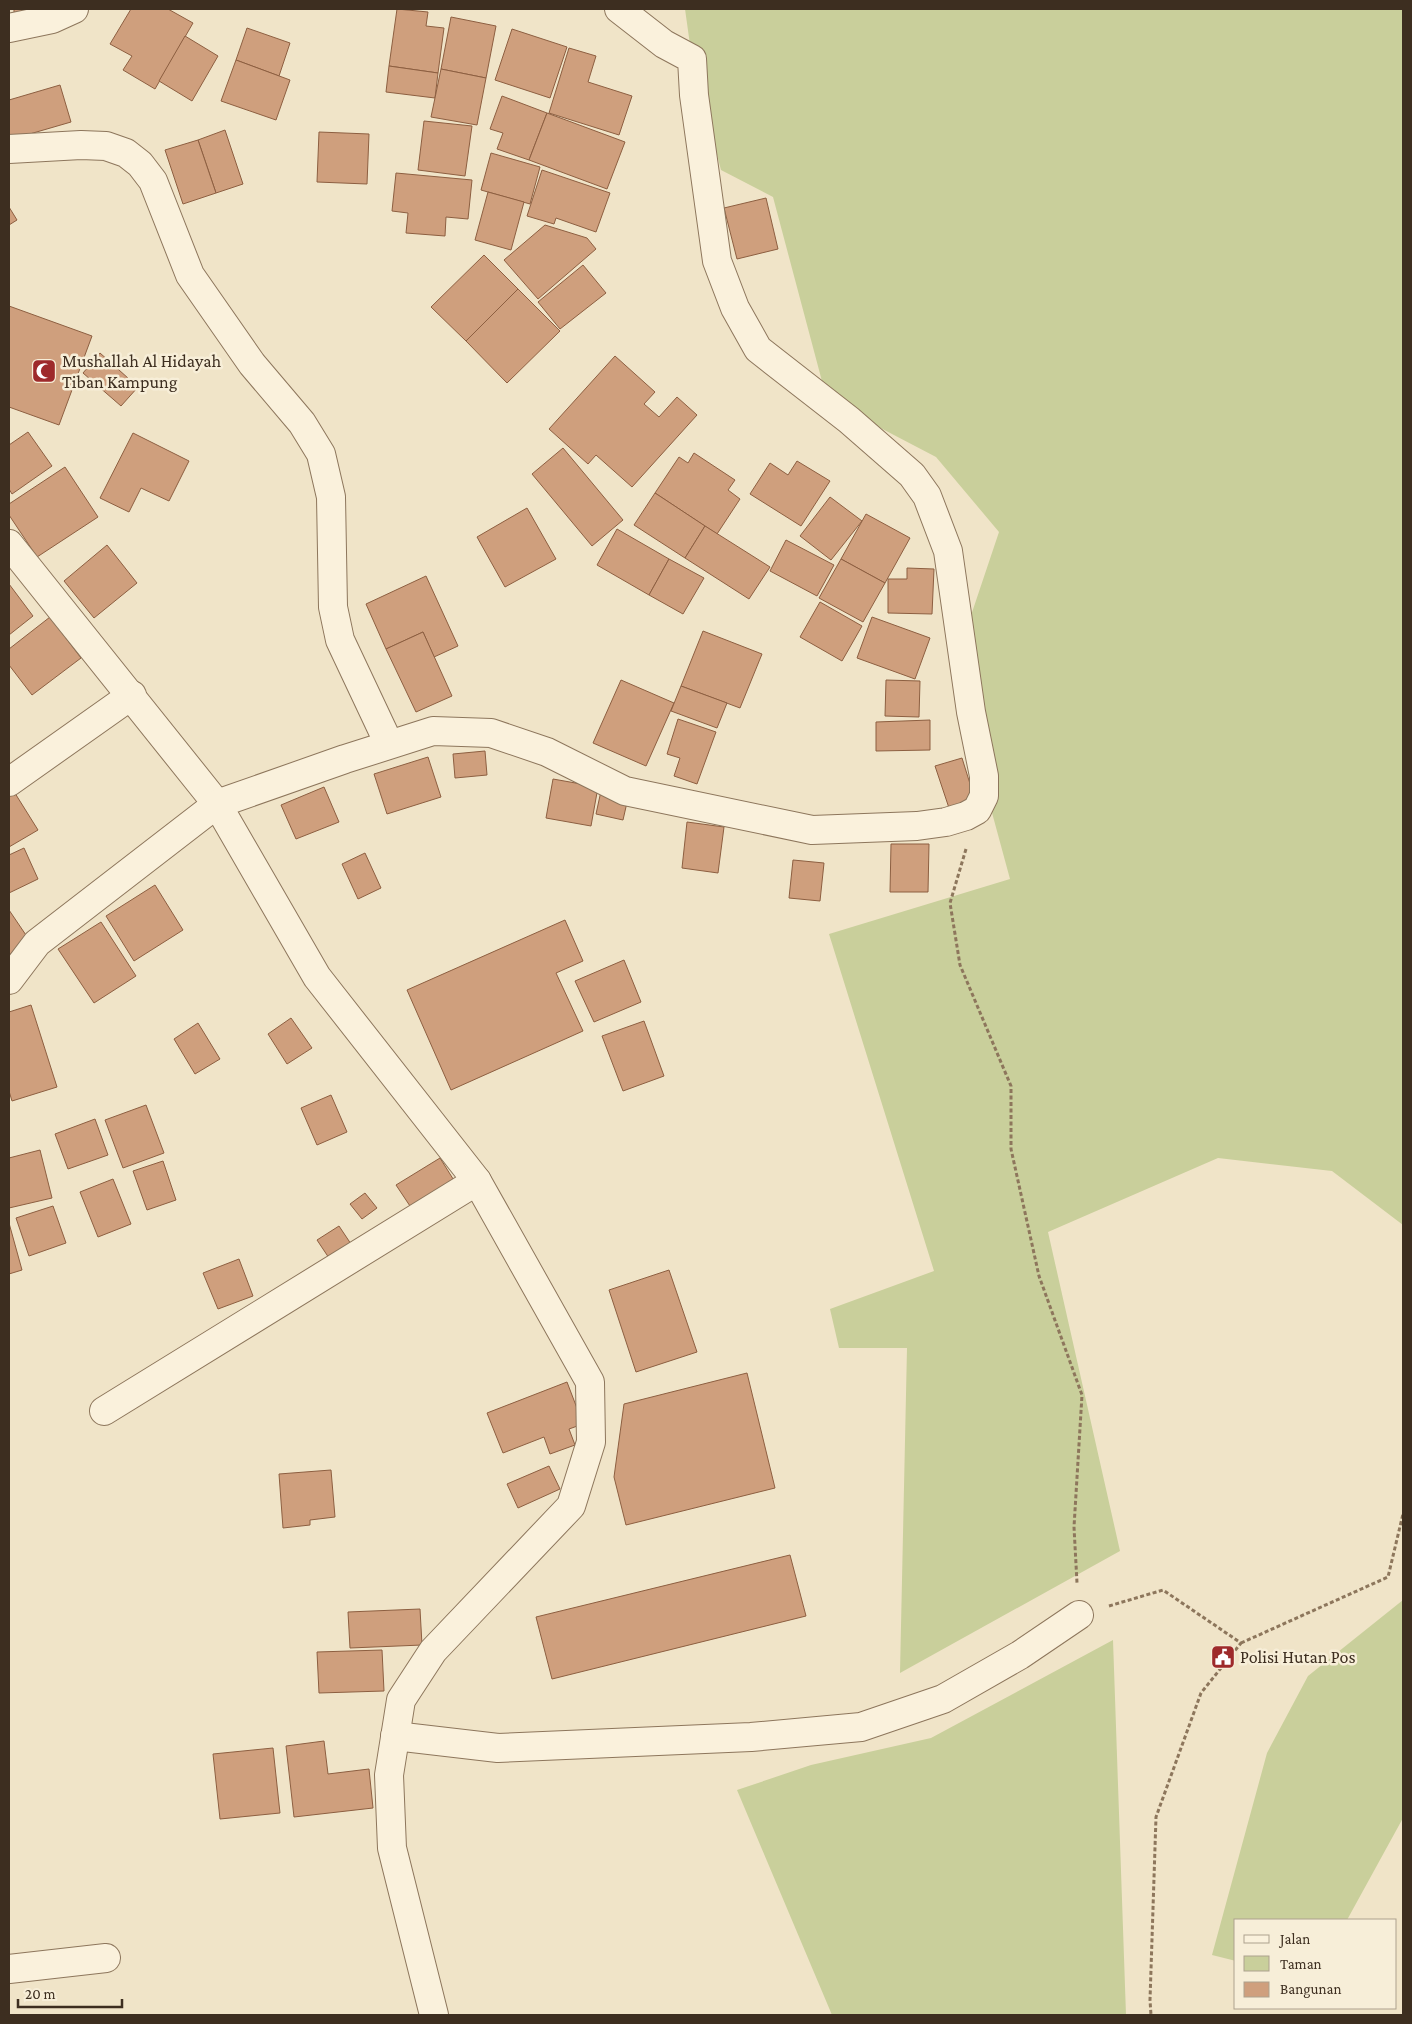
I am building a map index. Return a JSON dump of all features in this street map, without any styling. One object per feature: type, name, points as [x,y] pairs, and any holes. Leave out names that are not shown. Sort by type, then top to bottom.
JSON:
[{"type":"street","points":[[9,28],[52,19],[74,9]]},
{"type":"street","points":[[9,980],[37,943],[217,804],[389,744],[433,731],[491,733],[547,752],[625,791],[812,830],[917,826],[946,822],[966,816],[977,810],[984,796],[984,776],[970,712],[948,551],[927,496],[912,475],[884,450],[849,420],[758,349],[735,308],[717,261],[694,95],[692,59],[664,44],[619,9]]},
{"type":"street","points":[[9,149],[81,145],[106,146],[126,153],[140,164],[153,181],[190,275],[252,364],[302,423],[321,454],[331,497],[334,607],[340,640],[389,744]]},
{"type":"street","points":[[9,544],[132,695],[217,804],[317,976],[477,1181],[590,1382],[591,1442],[571,1506],[433,1651],[401,1700],[389,1775],[392,1848],[434,2015]]},
{"type":"street","points":[[9,782],[132,695]]},
{"type":"street","points":[[104,1411],[477,1181]]},
{"type":"street","points":[[395,1736],[498,1748],[751,1737],[861,1727],[944,1699],[1020,1655],[1079,1615]]},
{"type":"street","points":[[9,1969],[106,1958]]},
{"type":"path","points":[[977,810],[950,903],[960,965],[1011,1086],[1011,1149],[1039,1276],[1082,1395],[1074,1526],[1079,1615],[1163,1590],[1241,1643]]},
{"type":"path","points":[[1151,2015],[1156,1818],[1201,1693],[1241,1643],[1388,1577],[1403,1514]]},
{"type":"green space","points":[[685,9],[1403,9],[1403,1225],[1332,1171],[1218,1158],[1048,1232],[1120,1551],[900,1673],[907,1348],[839,1348],[830,1309],[934,1271],[829,934],[1010,879],[953,669],[999,532],[936,457],[827,400],[773,197],[721,170],[692,59]]},
{"type":"green space","points":[[1403,1600],[1403,1818],[1348,1919],[1234,1919],[1234,1960],[1212,1955],[1267,1753],[1308,1676]]},
{"type":"green space","points":[[1113,1640],[1126,2015],[832,2015],[737,1790],[811,1765],[931,1738]]},
{"type":"building","points":[[14,9],[55,9],[14,16]]},
{"type":"building","points":[[131,9],[168,9],[193,23],[155,89],[123,70],[132,56],[110,44]]},
{"type":"building","points":[[397,9],[428,12],[426,26],[444,28],[438,73],[389,66]]},
{"type":"building","points":[[451,17],[496,26],[486,78],[441,69]]},
{"type":"building","points":[[247,28],[290,43],[279,76],[236,60]]},
{"type":"building","points":[[512,29],[567,47],[550,98],[495,80]]},
{"type":"building","points":[[185,36],[218,56],[192,101],[159,81]]},
{"type":"building","points":[[569,48],[596,56],[588,82],[632,96],[619,135],[549,113]]},
{"type":"building","points":[[236,60],[290,80],[276,120],[221,101]]},
{"type":"building","points":[[389,66],[438,73],[435,98],[386,92]]},
{"type":"building","points":[[441,69],[486,78],[477,125],[431,117]]},
{"type":"building","points":[[60,85],[71,122],[9,140],[9,100]]},
{"type":"building","points":[[502,96],[547,113],[529,160],[497,149],[503,133],[490,129]]},
{"type":"building","points":[[547,113],[625,142],[607,189],[529,160]]},
{"type":"building","points":[[424,121],[472,126],[465,176],[418,170]]},
{"type":"building","points":[[225,130],[243,184],[216,193],[198,140]]},
{"type":"building","points":[[319,132],[369,134],[367,184],[317,182]]},
{"type":"building","points":[[198,140],[216,193],[183,204],[165,150]]},
{"type":"building","points":[[491,153],[540,167],[530,204],[481,190]]},
{"type":"building","points":[[542,170],[610,193],[596,232],[556,218],[554,224],[527,216]]},
{"type":"building","points":[[396,173],[472,180],[468,219],[446,217],[445,236],[406,233],[408,213],[392,211]]},
{"type":"building","points":[[488,192],[524,202],[511,250],[475,240]]},
{"type":"building","points":[[766,198],[778,249],[737,259],[724,208]]},
{"type":"building","points":[[9,207],[17,220],[9,225]]},
{"type":"building","points":[[545,225],[587,238],[596,249],[538,299],[504,260]]},
{"type":"building","points":[[484,255],[518,289],[466,341],[431,307]]},
{"type":"building","points":[[583,265],[606,293],[560,329],[538,302]]},
{"type":"building","points":[[518,289],[560,331],[507,383],[466,341]]},
{"type":"building","name":"Mushallah Al Hidayah Tiban Kampung","points":[[9,306],[92,336],[59,425],[9,407]]},
{"type":"building","points":[[100,353],[138,387],[121,406],[83,373]]},
{"type":"building","points":[[615,356],[655,392],[644,404],[659,417],[677,397],[697,415],[632,487],[596,455],[588,464],[549,429]]},
{"type":"building","points":[[28,432],[52,466],[12,494],[9,489],[9,445]]},
{"type":"building","points":[[133,433],[189,461],[169,501],[141,488],[129,512],[100,498]]},
{"type":"building","points":[[563,448],[623,520],[592,546],[532,474]]},
{"type":"building","points":[[694,453],[735,480],[728,490],[740,499],[717,534],[655,493],[679,457],[688,463]]},
{"type":"building","points":[[797,461],[830,481],[801,526],[750,494],[770,463],[788,475]]},
{"type":"building","points":[[65,467],[98,517],[37,557],[9,515],[9,504]]},
{"type":"building","points":[[655,493],[705,526],[685,558],[634,525]]},
{"type":"building","points":[[830,497],[862,521],[831,560],[800,536]]},
{"type":"building","points":[[527,508],[556,559],[505,587],[477,537]]},
{"type":"building","points":[[866,514],[910,538],[885,583],[841,559]]},
{"type":"building","points":[[705,526],[770,567],[749,599],[685,558]]},
{"type":"building","points":[[617,529],[669,559],[649,595],[597,565]]},
{"type":"building","points":[[786,540],[834,565],[817,596],[770,571]]},
{"type":"building","points":[[107,545],[137,583],[94,618],[64,581]]},
{"type":"building","points":[[669,559],[704,578],[683,614],[649,595]]},
{"type":"building","points":[[841,559],[885,583],[863,622],[819,598]]},
{"type":"building","points":[[907,568],[934,569],[932,614],[888,613],[888,579],[907,579]]},
{"type":"building","points":[[426,576],[458,646],[434,657],[423,632],[386,649],[366,604]]},
{"type":"building","points":[[9,584],[33,616],[9,635]]},
{"type":"building","points":[[820,602],[862,626],[842,661],[800,637]]},
{"type":"building","points":[[50,617],[81,658],[32,695],[9,665],[9,649]]},
{"type":"building","points":[[872,617],[930,638],[915,679],[857,658]]},
{"type":"building","points":[[703,631],[762,654],[740,708],[681,686]]},
{"type":"building","points":[[423,632],[452,696],[416,712],[386,649]]},
{"type":"building","points":[[621,680],[674,703],[646,766],[593,743]]},
{"type":"building","points":[[886,680],[920,681],[919,717],[885,716]]},
{"type":"building","points":[[681,686],[727,703],[717,728],[671,711]]},
{"type":"building","points":[[678,719],[716,732],[697,784],[674,776],[680,758],[667,754]]},
{"type":"building","points":[[930,720],[930,750],[876,751],[876,722]]},
{"type":"building","points":[[485,751],[487,775],[455,778],[453,754]]},
{"type":"building","points":[[428,757],[441,797],[387,814],[374,774]]},
{"type":"building","points":[[962,758],[976,803],[950,811],[935,766]]},
{"type":"building","points":[[553,779],[598,787],[591,826],[546,818]]},
{"type":"building","points":[[324,787],[339,822],[296,839],[281,805]]},
{"type":"building","points":[[13,790],[38,830],[9,847],[9,792]]},
{"type":"building","points":[[601,791],[628,798],[623,820],[596,814]]},
{"type":"building","points":[[687,822],[724,827],[718,873],[682,868]]},
{"type":"building","points":[[891,844],[929,844],[928,892],[890,892]]},
{"type":"building","points":[[24,848],[38,879],[9,893],[9,855]]},
{"type":"building","points":[[365,853],[381,888],[358,899],[342,864]]},
{"type":"building","points":[[793,860],[824,863],[820,901],[789,898]]},
{"type":"building","points":[[155,885],[183,930],[134,961],[106,916]]},
{"type":"building","points":[[9,910],[30,941],[9,955]]},
{"type":"building","points":[[565,920],[583,961],[556,973],[583,1031],[451,1090],[407,990]]},
{"type":"building","points":[[101,922],[136,976],[94,1003],[58,949]]},
{"type":"building","points":[[624,960],[641,1002],[594,1022],[575,981]]},
{"type":"building","points":[[31,1005],[57,1087],[12,1101],[9,1091],[9,1012]]},
{"type":"building","points":[[291,1018],[312,1048],[287,1064],[268,1034]]},
{"type":"building","points":[[644,1021],[664,1076],[623,1091],[602,1036]]},
{"type":"building","points":[[198,1023],[220,1059],[195,1074],[174,1039]]},
{"type":"building","points":[[331,1095],[347,1132],[317,1145],[301,1108]]},
{"type":"building","points":[[146,1105],[164,1153],[123,1168],[105,1120]]},
{"type":"building","points":[[95,1119],[108,1155],[68,1169],[55,1134]]},
{"type":"building","points":[[40,1150],[52,1198],[9,1208],[9,1158]]},
{"type":"building","points":[[440,1158],[455,1182],[412,1209],[396,1185]]},
{"type":"building","points":[[163,1161],[176,1200],[147,1210],[133,1171]]},
{"type":"building","points":[[113,1179],[131,1224],[98,1237],[80,1192]]},
{"type":"building","points":[[365,1193],[377,1208],[362,1219],[350,1204]]},
{"type":"building","points":[[53,1206],[66,1243],[29,1256],[16,1218]]},
{"type":"building","points":[[9,1223],[22,1270],[9,1274]]},
{"type":"building","points":[[339,1226],[355,1250],[333,1264],[317,1240]]},
{"type":"building","points":[[239,1259],[253,1296],[218,1309],[203,1273]]},
{"type":"building","points":[[669,1270],[697,1352],[636,1372],[609,1290]]},
{"type":"building","points":[[747,1373],[775,1488],[626,1525],[614,1477],[624,1404]]},
{"type":"building","points":[[567,1382],[583,1424],[569,1429],[575,1445],[550,1454],[544,1437],[503,1453],[487,1413]]},
{"type":"building","points":[[549,1466],[560,1489],[518,1508],[507,1484]]},
{"type":"building","points":[[331,1470],[335,1517],[310,1520],[310,1525],[283,1528],[279,1474]]},
{"type":"building","points":[[790,1555],[806,1616],[552,1679],[536,1617]]},
{"type":"building","points":[[420,1609],[422,1645],[350,1648],[348,1612]]},
{"type":"building","points":[[382,1650],[384,1691],[319,1693],[317,1652]]},
{"type":"building","points":[[324,1741],[328,1774],[369,1769],[373,1808],[294,1817],[286,1746]]},
{"type":"building","points":[[273,1748],[280,1813],[220,1819],[213,1754]]},
{"type":"place","name":"Mushallah Al Hidayah Tiban Kampung","points":[[44,371]]},
{"type":"place","name":"Polisi Hutan Pos","points":[[1223,1657]]}]
